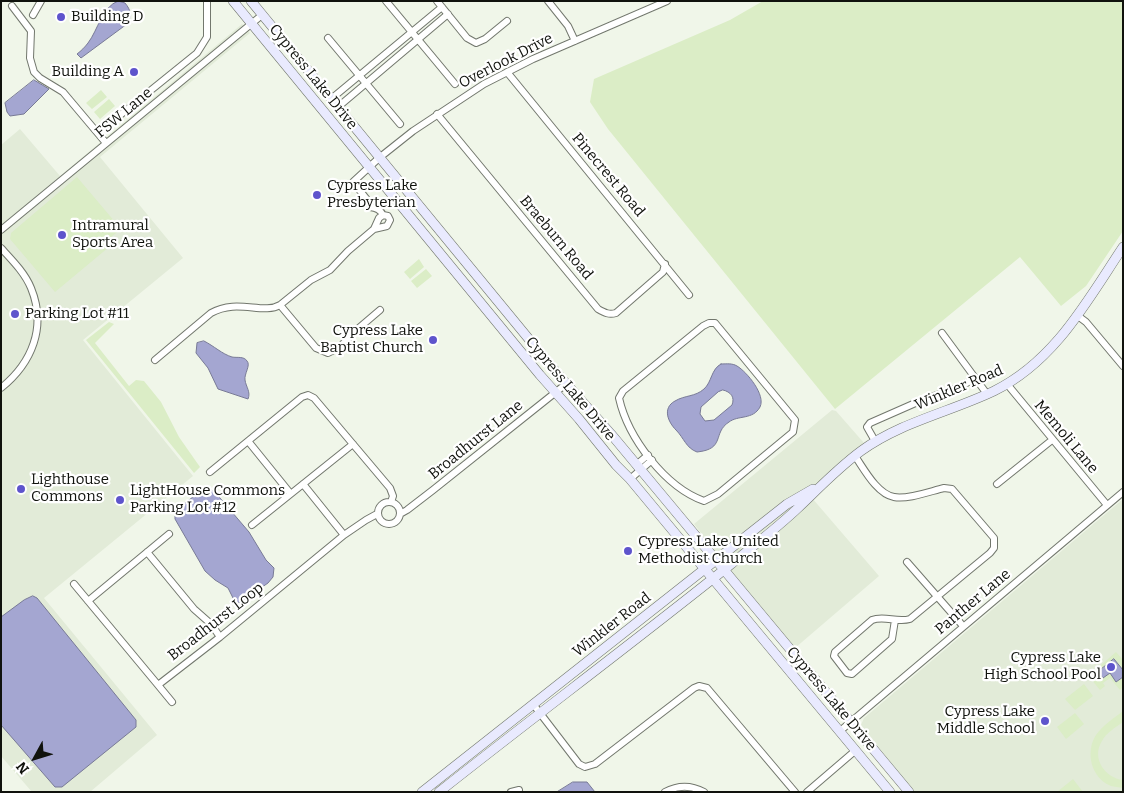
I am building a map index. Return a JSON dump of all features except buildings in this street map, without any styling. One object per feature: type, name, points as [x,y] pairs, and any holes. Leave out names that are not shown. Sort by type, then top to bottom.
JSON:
[{"type":"main road","name":"Cypress Lake Drive","points":[[233,1],[460,278],[890,792]]},
{"type":"main road","name":"Cypress Lake Drive","points":[[251,1],[471,270],[638,467],[908,792]]},
{"type":"main road","name":"Winkler Road","points":[[439,792],[713,579],[782,523],[832,474],[854,456],[875,441],[896,430],[987,394],[1006,384],[1046,353],[1059,341],[1078,316],[1123,247]]},
{"type":"main road","name":"Winkler Road","points":[[422,792],[787,504],[822,484]]},
{"type":"main road","points":[[560,697],[567,686],[593,663],[591,659]]},
{"type":"street","points":[[33,15],[41,1]]},
{"type":"street","points":[[114,120],[197,53],[207,37],[207,1]]},
{"type":"street","points":[[386,1],[455,84]]},
{"type":"street","points":[[548,1],[568,26],[574,41]]},
{"type":"street","name":"Overlook Drive","points":[[383,215],[377,208],[370,207],[369,202],[353,182],[379,158],[437,114],[477,88],[507,72],[667,1]]},
{"type":"street","points":[[331,99],[412,32],[439,4],[468,38],[476,43],[485,39],[507,21]]},
{"type":"street","points":[[12,6],[31,31],[30,58],[34,72],[40,78],[64,92],[106,143]]},
{"type":"street","points":[[338,107],[448,14]]},
{"type":"street","name":"FSW Lane","points":[[1,230],[262,15]]},
{"type":"street","points":[[328,38],[400,124]]},
{"type":"street","name":"Pinecrest Road","points":[[507,72],[690,295]]},
{"type":"street","points":[[158,85],[166,94]]},
{"type":"street","name":"Braeburn Road","points":[[437,114],[604,313],[616,313],[663,272],[664,264]]},
{"type":"street","points":[[155,360],[211,313],[220,308],[237,305],[268,308],[280,305],[312,280],[330,270],[348,250],[374,230],[389,223],[388,216],[383,215],[376,223],[374,230]]},
{"type":"street","points":[[1,248],[21,271],[31,287],[37,316],[35,338],[28,358],[16,375],[1,388]]},
{"type":"street","points":[[460,278],[471,270]]},
{"type":"street","points":[[280,305],[316,348],[328,353],[340,346],[380,310]]},
{"type":"street","points":[[1078,316],[1086,322],[1123,366]]},
{"type":"street","points":[[709,323],[715,323],[795,420],[793,432],[718,494],[704,501],[688,494],[673,482],[650,458],[640,446],[621,409],[619,398],[623,391],[709,323]]},
{"type":"street","points":[[942,334],[987,394]]},
{"type":"street","points":[[875,441],[867,427],[870,423],[920,401],[959,387],[976,378]]},
{"type":"street","name":"Broadhurst Lane","points":[[400,514],[408,510],[566,384]]},
{"type":"street","name":"Memoli Lane","points":[[1006,384],[1107,505]]},
{"type":"street","points":[[210,472],[302,397],[308,395],[314,398],[390,488],[393,496],[391,502],[397,506],[400,514],[397,521],[387,525],[380,521],[377,514]]},
{"type":"street","points":[[997,484],[1052,440]]},
{"type":"street","points":[[248,441],[290,493]]},
{"type":"street","points":[[252,525],[353,444]]},
{"type":"street","points":[[854,456],[877,486],[890,496],[898,498],[944,488],[952,489],[992,534],[995,541],[992,551],[938,598],[910,619],[903,621],[895,620],[879,618],[872,620],[835,652],[834,656],[847,673],[852,674],[892,639],[895,620]]},
{"type":"street","points":[[630,479],[638,467],[650,458]]},
{"type":"street","points":[[303,484],[344,535]]},
{"type":"street","name":"Panther Lane","points":[[840,731],[1123,492]]},
{"type":"street","name":"Broadhurst Loop","points":[[158,685],[220,637],[344,535],[377,514],[383,504],[391,502]]},
{"type":"street","points":[[88,601],[169,534]]},
{"type":"street","points":[[147,552],[194,609],[211,624],[220,637]]},
{"type":"street","points":[[908,562],[963,626]]},
{"type":"street","points":[[74,584],[172,702]]},
{"type":"street","points":[[533,704],[579,764],[585,767],[595,764],[688,691],[699,686],[707,688],[795,792]]},
{"type":"street","points":[[807,792],[856,750]]},
{"type":"street","points":[[665,792],[671,788],[684,786],[696,788],[704,792]]},
{"type":"street","points":[[511,792],[519,790]]},
{"type":"shaded area","points":[[242,24],[250,33],[100,157],[183,258],[83,340],[193,476],[44,598],[157,735],[90,792],[32,792],[1,756],[1,145],[20,129],[60,176]]},
{"type":"shaded area","points":[[832,410],[836,411],[864,443],[818,483],[789,499],[718,555],[694,524]]},
{"type":"shaded area","points":[[805,497],[725,565],[721,560],[783,511]]},
{"type":"shaded area","points":[[812,498],[879,576],[795,648],[729,570]]},
{"type":"shaded area","points":[[1123,499],[1123,792],[914,792],[861,725],[864,718]]},
{"type":"green space","points":[[763,1],[1123,1],[1123,231],[1086,286],[1061,306],[1020,257],[835,409],[608,129],[590,102],[594,79],[730,20]]},
{"type":"green space","points":[[101,90],[107,97],[92,109],[86,103]]},
{"type":"green space","points":[[109,99],[115,106],[100,119],[94,112]]},
{"type":"green space","name":"Intramural Sports Area","points":[[77,177],[121,229],[111,237],[115,242],[55,292],[10,239],[11,233]]},
{"type":"green space","points":[[419,259],[424,267],[410,279],[404,272]]},
{"type":"green space","points":[[426,269],[432,276],[417,288],[411,281]]},
{"type":"green space","points":[[109,322],[114,324],[95,343],[129,386],[136,380],[144,381],[161,402],[179,437],[200,467],[194,473],[86,340]]},
{"type":"green space","name":"Cypress Lake High School Pool","points":[[1116,652],[1123,660],[1123,687],[1120,690],[1110,678],[1103,683],[1105,686],[1100,690],[1091,679],[1095,676],[1092,673]]},
{"type":"green space","points":[[1084,684],[1093,696],[1075,710],[1065,699]]},
{"type":"green space","points":[[1123,711],[1123,722],[1111,730],[1104,738],[1099,747],[1098,754],[1099,760],[1106,771],[1116,778],[1123,780],[1123,788],[1111,786],[1099,777],[1092,764],[1091,749],[1096,735]]},
{"type":"green space","points":[[1075,713],[1084,724],[1066,739],[1057,727]]},
{"type":"green space","points":[[1073,779],[1083,792],[1057,792]]},
{"type":"water","points":[[118,1],[125,3],[129,8],[130,18],[127,24],[81,58],[77,54],[92,38],[104,13]]},
{"type":"water","points":[[34,80],[49,89],[24,114],[10,116],[5,103]]},
{"type":"water","points":[[204,341],[228,356],[246,359],[248,365],[245,380],[249,392],[248,399],[218,389],[208,368],[196,353],[197,343]]},
{"type":"water","points":[[721,364],[733,364],[746,373],[758,390],[761,402],[760,407],[749,416],[729,422],[724,426],[712,448],[697,452],[688,445],[673,427],[667,411],[675,401],[704,389]],"holes":[[[726,391],[733,397],[732,405],[714,420],[705,421],[700,414],[701,407],[718,392]]]},
{"type":"water","points":[[209,489],[214,491],[249,532],[266,560],[274,568],[273,577],[268,583],[239,603],[235,602],[228,588],[205,571],[175,519],[175,513],[183,505]]},
{"type":"water","points":[[33,596],[37,598],[136,720],[136,727],[62,787],[55,787],[1,725],[1,617],[24,600]]},
{"type":"water","points":[[1114,659],[1123,670],[1123,677],[1116,682],[1110,673],[1103,678],[1098,672]]},
{"type":"water","points":[[573,782],[587,782],[595,792],[557,792]]},
{"type":"place","name":"Building D","points":[[61,17]]},
{"type":"place","name":"Building A","points":[[134,72]]},
{"type":"place","name":"Cypress Lake Presbyterian","points":[[317,195]]},
{"type":"place","name":"Intramural Sports Area","points":[[62,235]]},
{"type":"place","name":"Parking Lot #11","points":[[15,314]]},
{"type":"place","name":"Cypress Lake Baptist Church","points":[[433,340]]},
{"type":"place","name":"Lighthouse Commons","points":[[21,489]]},
{"type":"place","name":"LightHouse Commons Parking Lot #12","points":[[120,500]]},
{"type":"place","name":"Cypress Lake United Methodist Church","points":[[628,551]]},
{"type":"place","name":"Cypress Lake High School Pool","points":[[1111,667]]},
{"type":"place","name":"Cypress Lake Middle School","points":[[1045,721]]}]
